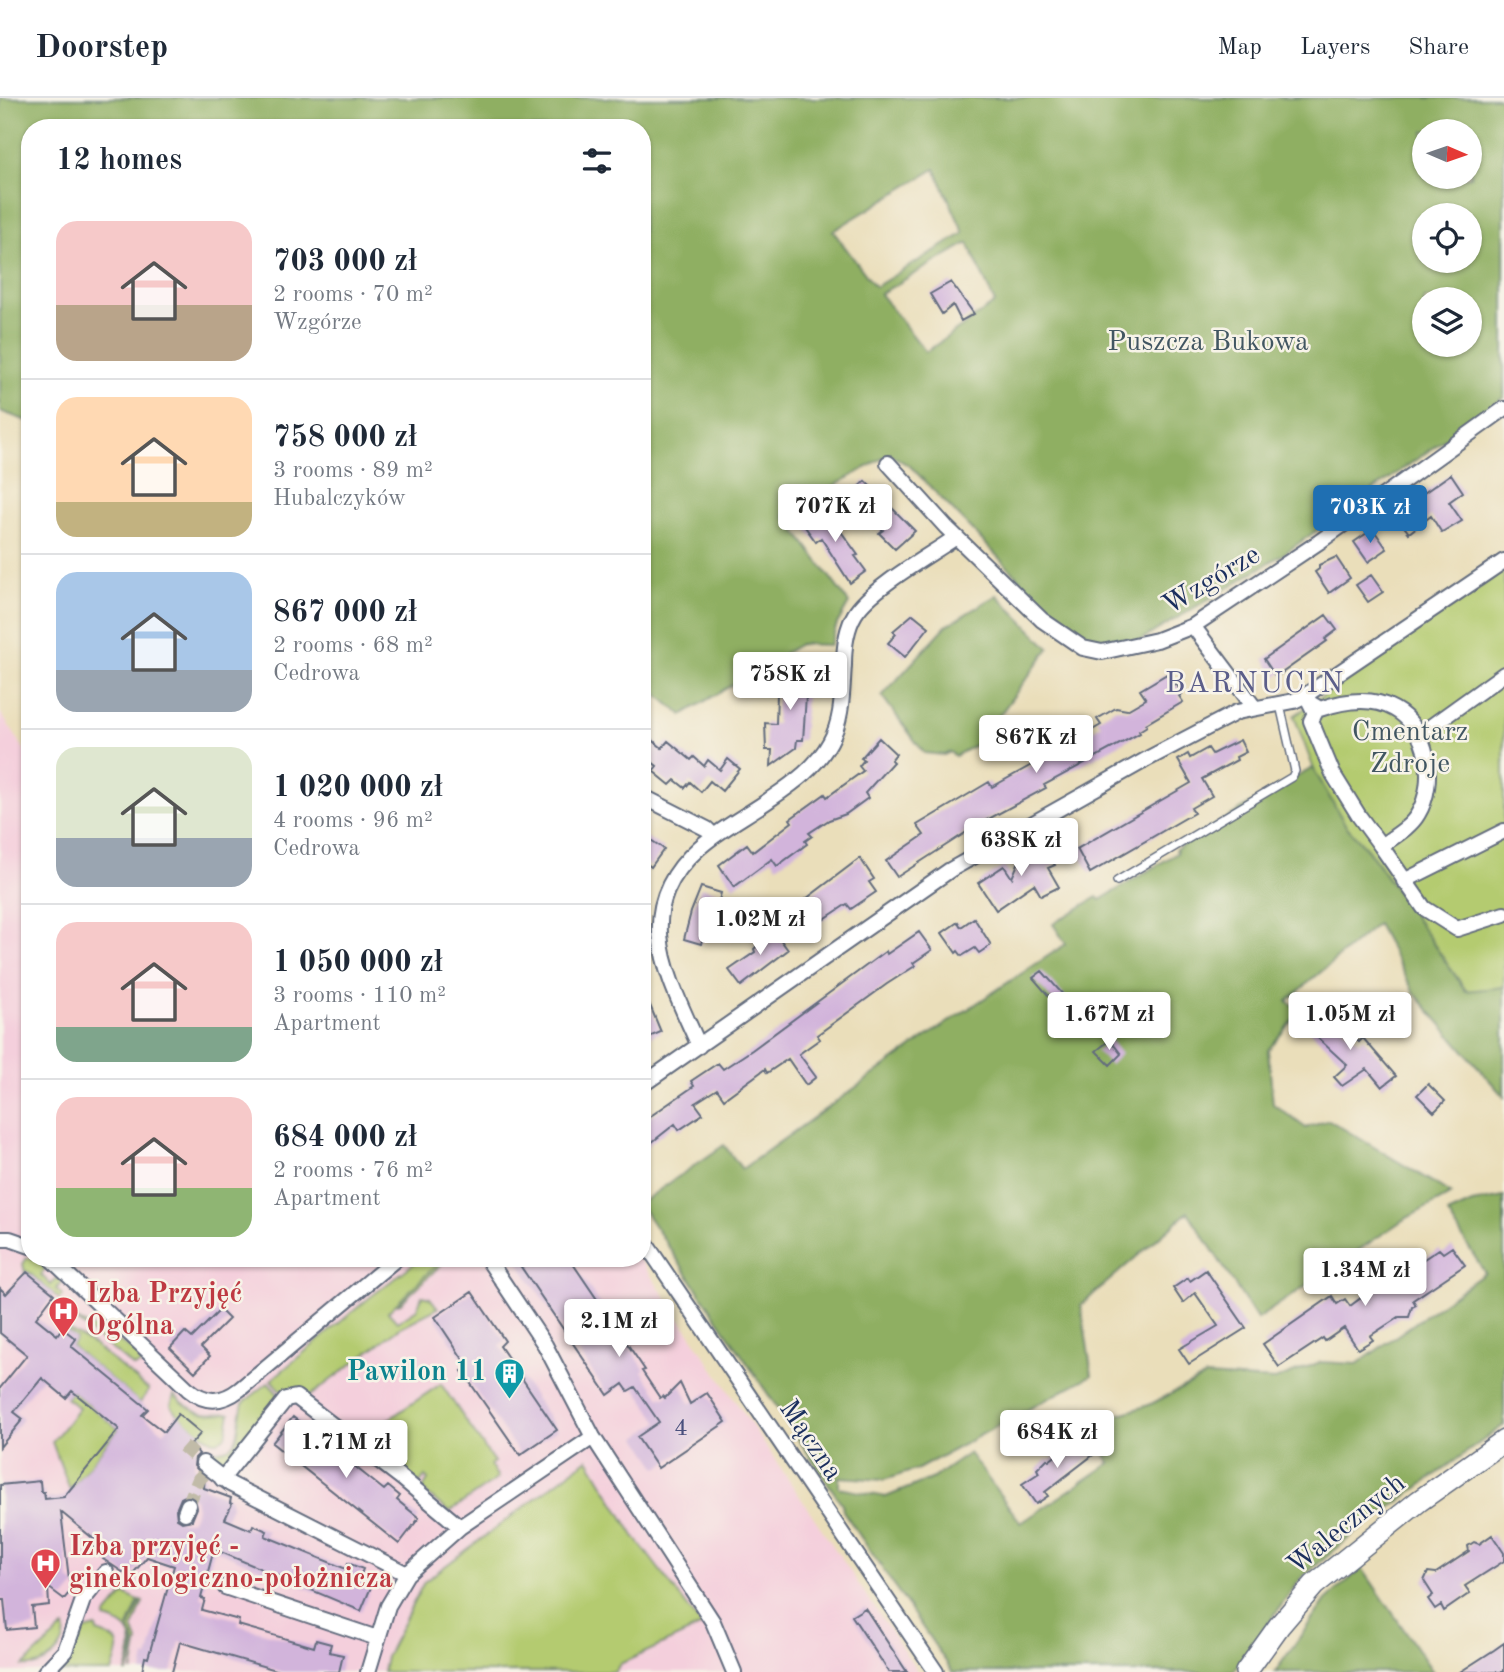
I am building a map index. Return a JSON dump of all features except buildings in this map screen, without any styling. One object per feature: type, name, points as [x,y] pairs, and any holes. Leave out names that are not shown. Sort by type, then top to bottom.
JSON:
[{"type":"street","name":"Wzgórze","points":[[888,463],[956,537],[1041,621],[1083,648],[1102,652],[1157,640],[1194,626],[1319,542],[1504,409]]},
{"type":"street","points":[[699,1045],[670,979],[659,934],[667,891],[676,873],[700,847],[807,772],[820,757],[830,741],[841,709],[846,642],[855,614],[875,593],[956,537]]},
{"type":"street","points":[[651,1079],[950,870],[1149,758],[1237,712],[1308,699],[1504,561]]},
{"type":"street","points":[[1194,626],[1254,707]]},
{"type":"street","points":[[1419,735],[1500,677],[1504,693]]},
{"type":"street","points":[[1308,699],[1320,709],[1341,702],[1387,705],[1401,713],[1419,735],[1426,752],[1428,769],[1424,799],[1418,814],[1411,822],[1381,846]]},
{"type":"street","points":[[1308,699],[1315,713],[1311,722],[1333,774],[1424,908],[1457,929],[1504,914]]},
{"type":"street","points":[[651,800],[708,829],[714,836]]},
{"type":"street","points":[[1404,881],[1503,833]]},
{"type":"street","points":[[0,1239],[21,1243]]},
{"type":"street","name":"Mączna","points":[[651,1251],[936,1672]]},
{"type":"street","points":[[59,1267],[188,1389],[199,1398],[212,1401],[230,1396],[240,1389],[386,1267]]},
{"type":"street","points":[[493,1267],[545,1345],[593,1437],[713,1622],[734,1672]]},
{"type":"street","points":[[222,1479],[285,1399],[296,1397],[460,1527]]},
{"type":"street","points":[[368,1672],[388,1605],[407,1574],[460,1527],[593,1437]]},
{"type":"street","name":"Walecznych","points":[[1246,1672],[1279,1626],[1314,1585],[1419,1501],[1504,1441]]},
{"type":"street","points":[[206,1468],[222,1479],[407,1574]]},
{"type":"street","points":[[45,1672],[65,1651],[83,1600],[106,1572]]},
{"type":"street","points":[[225,1587],[377,1638]]},
{"type":"lane","points":[[1117,881],[1292,777],[1295,771],[1280,705]]},
{"type":"shaded area","points":[[0,712],[21,744],[21,1267],[645,1267],[918,1672],[0,1672]]},
{"type":"green space","name":"Puszcza Bukowa","points":[[0,98],[1504,98],[1504,397],[1285,553],[1139,641],[1098,646],[1068,629],[911,467],[890,454],[784,515],[849,603],[837,624],[830,645],[800,644],[682,715],[651,689],[651,119],[21,119],[21,419],[0,411]],"holes":[[[935,169],[964,233],[875,287],[833,231]],[[968,243],[995,303],[926,352],[880,294]]]},
{"type":"green space","name":"Cmentarz Zdroje","points":[[1504,570],[1504,987],[1467,992],[1368,850],[1346,826],[1318,780],[1294,716]]},
{"type":"green space","points":[[997,595],[1049,648],[979,743],[955,756],[950,752],[944,755],[924,753],[882,696],[946,626]]},
{"type":"green space","points":[[1313,768],[1346,826],[1368,850],[1466,991],[1504,987],[1504,1097],[1415,994],[1377,924],[1287,1001],[1300,1011],[1268,1050],[1273,1104],[1306,1128],[1329,1120],[1452,1194],[1403,1220],[1257,1319],[1188,1212],[1081,1305],[1092,1375],[918,1469],[884,1480],[839,1477],[839,1488],[886,1497],[933,1478],[969,1453],[1021,1523],[1110,1463],[1085,1425],[1149,1405],[1206,1376],[1275,1380],[1320,1362],[1357,1364],[1485,1273],[1448,1214],[1472,1203],[1504,1197],[1504,1425],[1354,1534],[1302,1577],[1233,1672],[953,1672],[651,1220],[651,1196],[724,1145],[742,1169],[926,1037],[1066,944],[1053,924],[1097,897],[1100,900],[1177,853],[1176,849]]},
{"type":"green space","points":[[24,1267],[46,1267],[41,1275],[51,1285],[57,1278],[61,1279],[62,1283],[56,1289],[63,1295],[59,1299],[27,1271],[25,1273]]},
{"type":"green space","points":[[409,1267],[434,1267],[388,1312],[397,1322],[417,1309],[422,1296],[430,1298],[438,1308],[401,1327],[307,1398],[293,1388],[282,1392],[271,1380]]},
{"type":"green space","points":[[434,1267],[439,1267],[401,1303],[396,1305]]},
{"type":"green space","points":[[73,1318],[124,1344],[142,1358],[139,1361],[142,1364],[134,1367]]},
{"type":"green space","points":[[62,1328],[95,1346],[149,1390],[140,1403],[71,1346],[76,1339]]},
{"type":"green space","points":[[268,1383],[280,1396],[227,1464],[214,1463],[199,1450],[214,1451],[231,1446],[238,1434],[243,1403]]},
{"type":"green space","points":[[441,1384],[494,1462],[490,1465],[498,1478],[449,1512],[422,1490],[428,1480],[425,1477],[418,1486],[366,1445],[373,1435],[370,1432]]},
{"type":"green space","points":[[72,1391],[119,1429],[70,1490],[52,1442],[79,1408],[66,1398]]},
{"type":"green space","points":[[174,1395],[199,1412],[230,1413],[226,1436],[219,1441],[212,1440],[191,1426],[171,1405]]},
{"type":"green space","points":[[588,1459],[634,1536],[702,1626],[620,1664],[615,1672],[383,1672],[386,1657],[424,1582]]},
{"type":"green space","points":[[1362,1568],[1433,1672],[1275,1672],[1326,1600]]},
{"type":"green space","points":[[124,1594],[139,1601],[128,1627],[132,1635],[129,1628],[141,1601],[143,1602],[133,1628],[138,1641],[132,1672],[135,1644],[133,1635],[133,1651],[126,1672],[131,1653],[131,1638],[123,1627],[105,1619]]},
{"type":"green space","points":[[64,1627],[63,1643],[53,1656],[39,1664],[23,1666]]},
{"type":"green space","points":[[96,1627],[97,1632],[113,1638],[118,1646],[112,1672],[60,1672],[85,1630]]},
{"type":"tunnel","points":[[183,1446],[203,1463]]},
{"type":"tunnel","points":[[188,1505],[199,1479],[205,1473]]},
{"type":"place","name":"Izba Przyjęć Ogólna","points":[[63,1338]]},
{"type":"place","name":"Pawilon 11","points":[[510,1400]]},
{"type":"place","name":"Izba przyjęć - ginekologiczno-położnicza","points":[[46,1591]]},
{"type":"district","name":"BARNUCIN","points":[[1255,684]]}]
